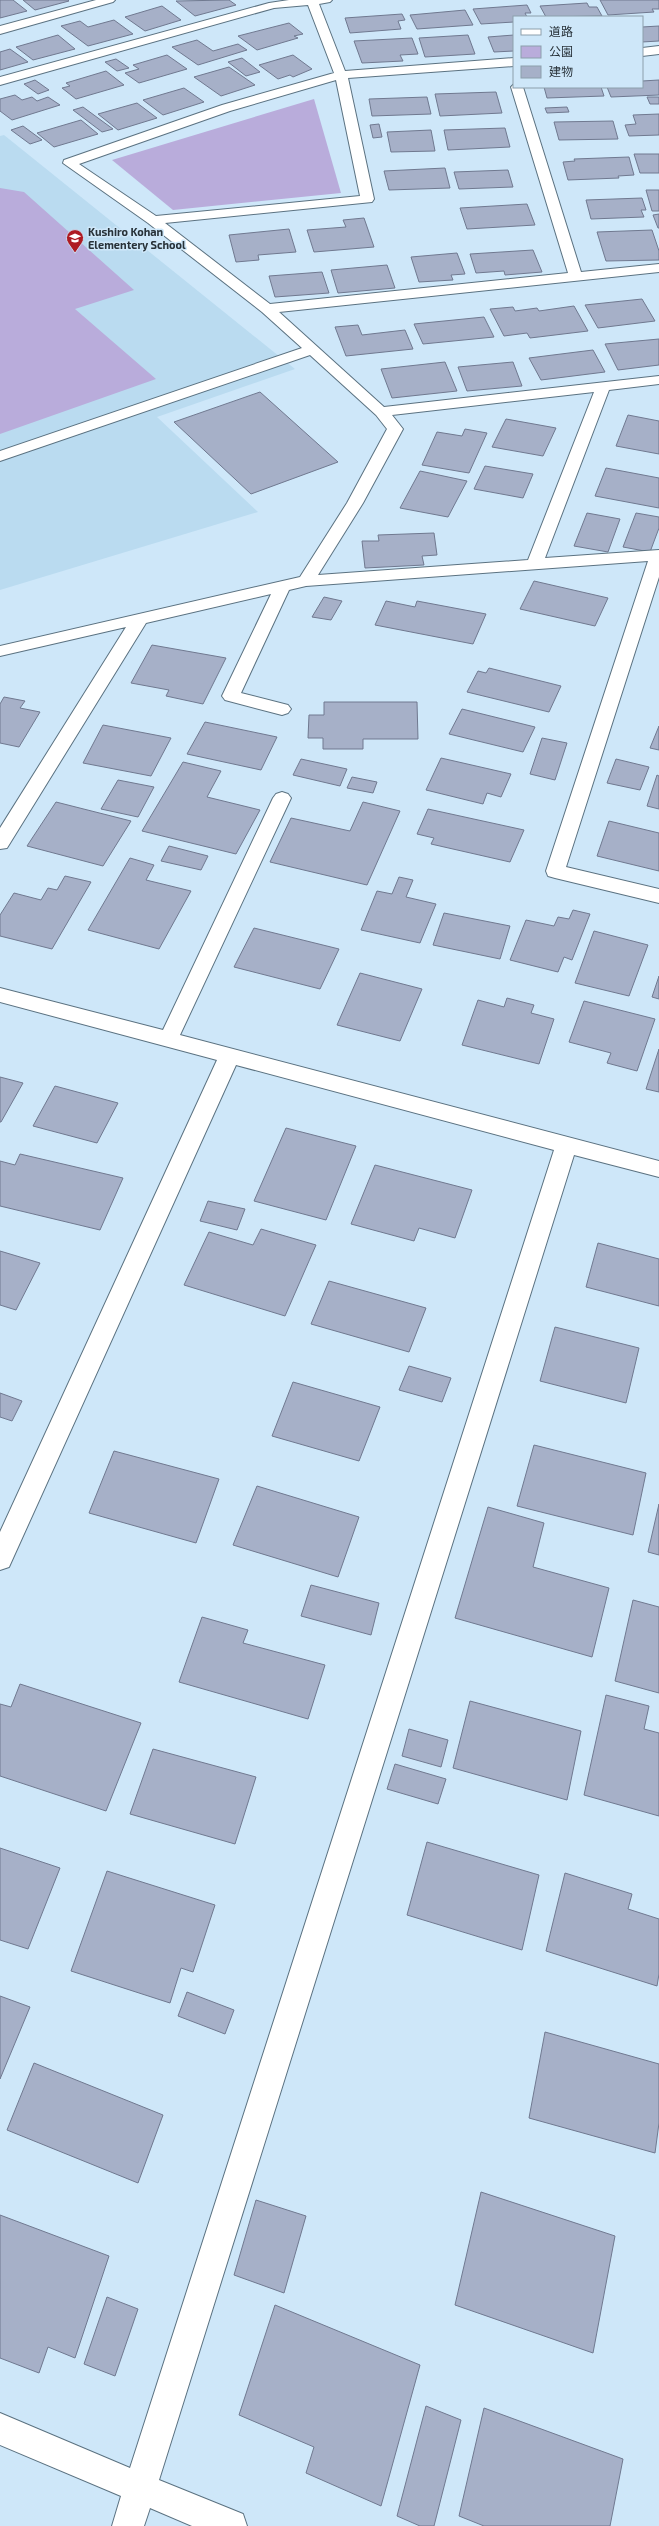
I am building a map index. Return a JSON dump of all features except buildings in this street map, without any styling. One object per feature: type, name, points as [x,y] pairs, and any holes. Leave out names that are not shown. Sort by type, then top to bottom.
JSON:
[{"type":"street","points":[[0,30],[109,0]]},
{"type":"street","points":[[0,81],[273,4],[326,0]]},
{"type":"street","points":[[153,220],[367,199],[342,75],[312,1]]},
{"type":"street","points":[[643,52],[659,50]]},
{"type":"street","points":[[306,581],[355,503],[394,429],[381,412],[267,309],[153,220],[69,164],[226,108],[342,75],[512,62]]},
{"type":"street","points":[[518,88],[576,278]]},
{"type":"street","points":[[267,309],[576,278],[659,268]]},
{"type":"street","points":[[0,456],[311,350]]},
{"type":"street","points":[[381,412],[659,380]]},
{"type":"street","points":[[534,563],[603,387]]},
{"type":"street","points":[[0,651],[306,581],[658,555],[555,871],[659,896]]},
{"type":"street","points":[[282,709],[231,696],[283,586]]},
{"type":"street","points":[[0,843],[140,619]]},
{"type":"street","points":[[168,1040],[282,798]]},
{"type":"street","points":[[0,995],[168,1040],[230,1054],[566,1146],[659,1169]]},
{"type":"street","points":[[0,1559],[230,1054]]},
{"type":"street","points":[[128,2526],[566,1146]]},
{"type":"street","points":[[0,2429],[141,2486],[231,2526]]},
{"type":"shaded area","name":"Kushiro Kohan Elementery School","points":[[4,135],[295,369],[157,417],[258,512],[0,590],[0,136]]},
{"type":"green space","points":[[314,99],[341,193],[173,210],[112,160]]},
{"type":"green space","points":[[0,188],[24,192],[134,290],[75,309],[156,379],[0,434]]},
{"type":"place","name":"Kushiro Kohan Elementery School","points":[[75,253]]}]
